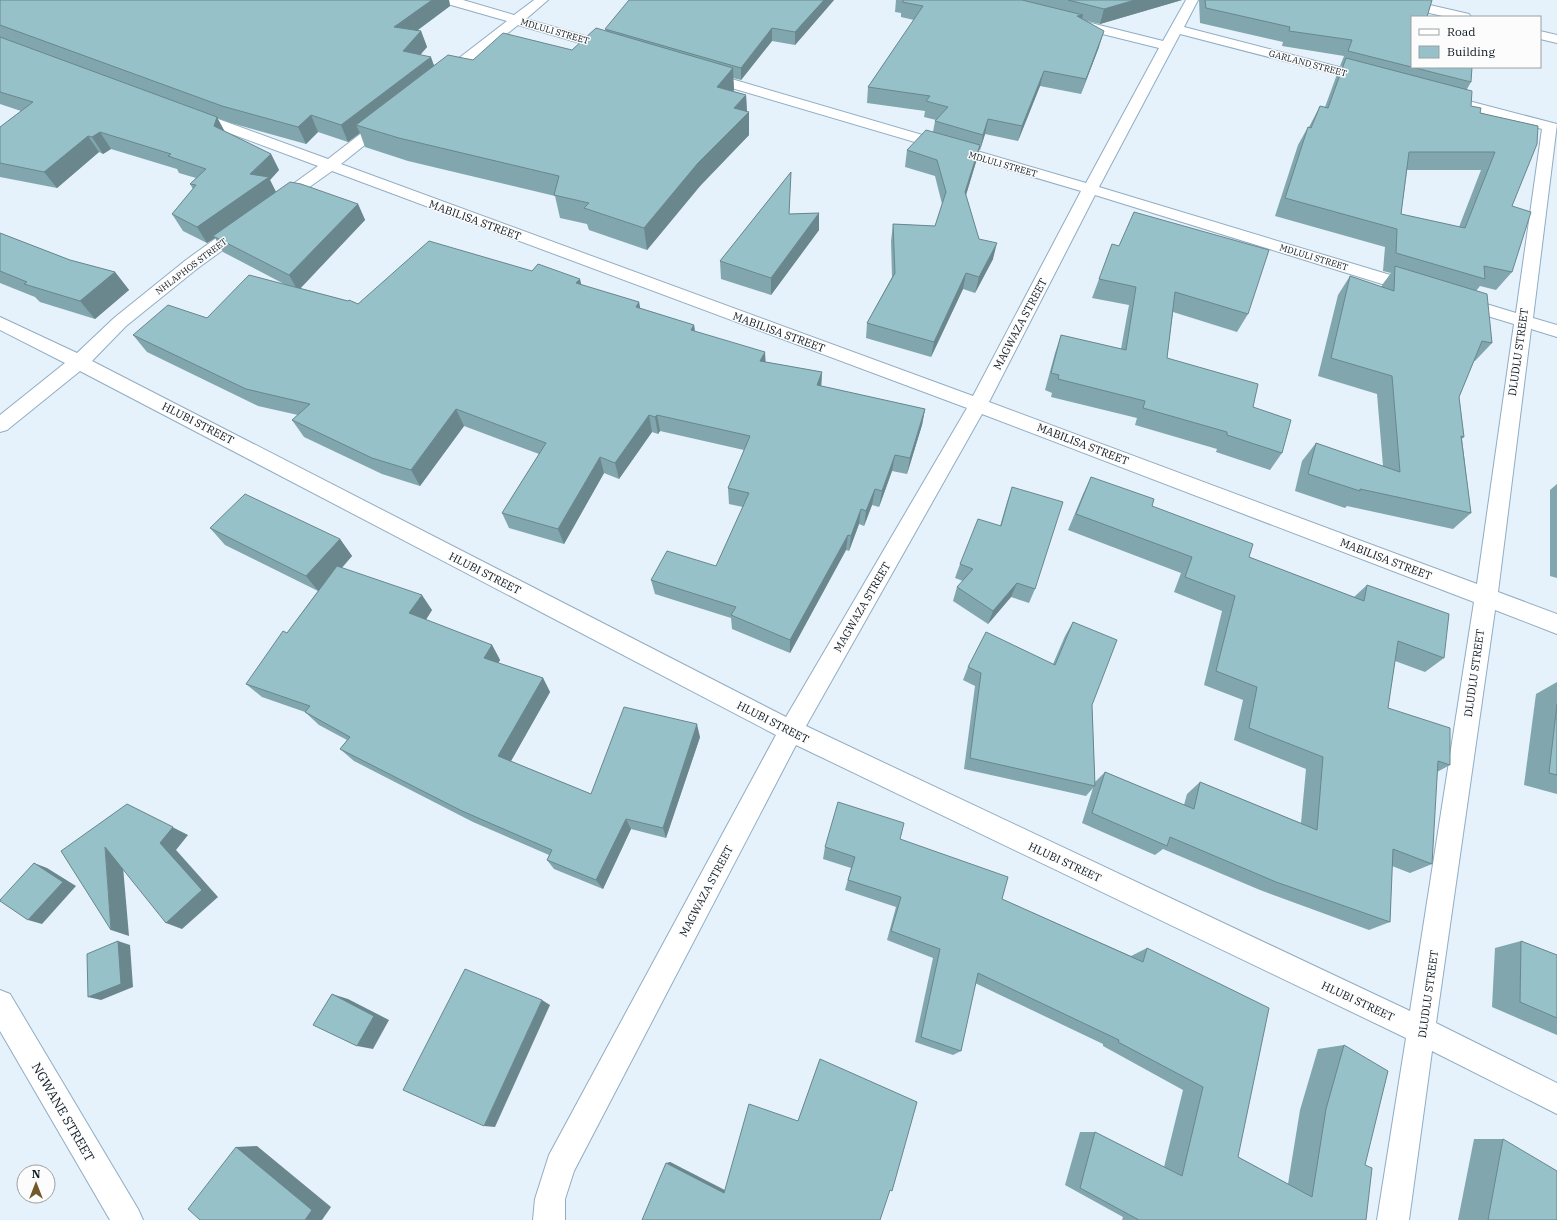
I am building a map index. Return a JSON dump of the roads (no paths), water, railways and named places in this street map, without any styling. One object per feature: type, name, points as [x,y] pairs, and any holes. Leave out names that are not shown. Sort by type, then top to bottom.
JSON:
[{"type":"street","name":"MDLULI STREET","points":[[449,0],[623,51]]},
{"type":"street","points":[[429,88],[542,0]]},
{"type":"street","name":"MAGWAZA STREET","points":[[549,1220],[550,1199],[560,1166],[791,731],[978,405],[1090,189],[1192,0]]},
{"type":"street","points":[[1391,0],[1460,16]]},
{"type":"street","points":[[1056,19],[1167,46]]},
{"type":"street","name":"GARLAND STREET","points":[[1176,29],[1382,82]]},
{"type":"street","points":[[1541,35],[1557,39]]},
{"type":"street","name":"MDLULI STREET","points":[[692,72],[1090,189],[1431,293]]},
{"type":"street","points":[[1428,94],[1553,127]]},
{"type":"street","name":"MABILISA STREET","points":[[179,109],[329,166],[978,405],[1557,624]]},
{"type":"street","name":"NHLAPHOS STREET","points":[[0,425],[79,362],[120,322],[186,268],[329,166],[397,112]]},
{"type":"street","name":"DLUDLU STREET","points":[[1393,1220],[1486,597],[1522,320],[1553,127]]},
{"type":"street","points":[[1446,298],[1557,331]]},
{"type":"street","name":"HLUBI STREET","points":[[0,323],[79,362],[791,731],[1422,1031],[1557,1099]]},
{"type":"street","name":"NGWANE STREET","points":[[0,1004],[127,1220]]}]
